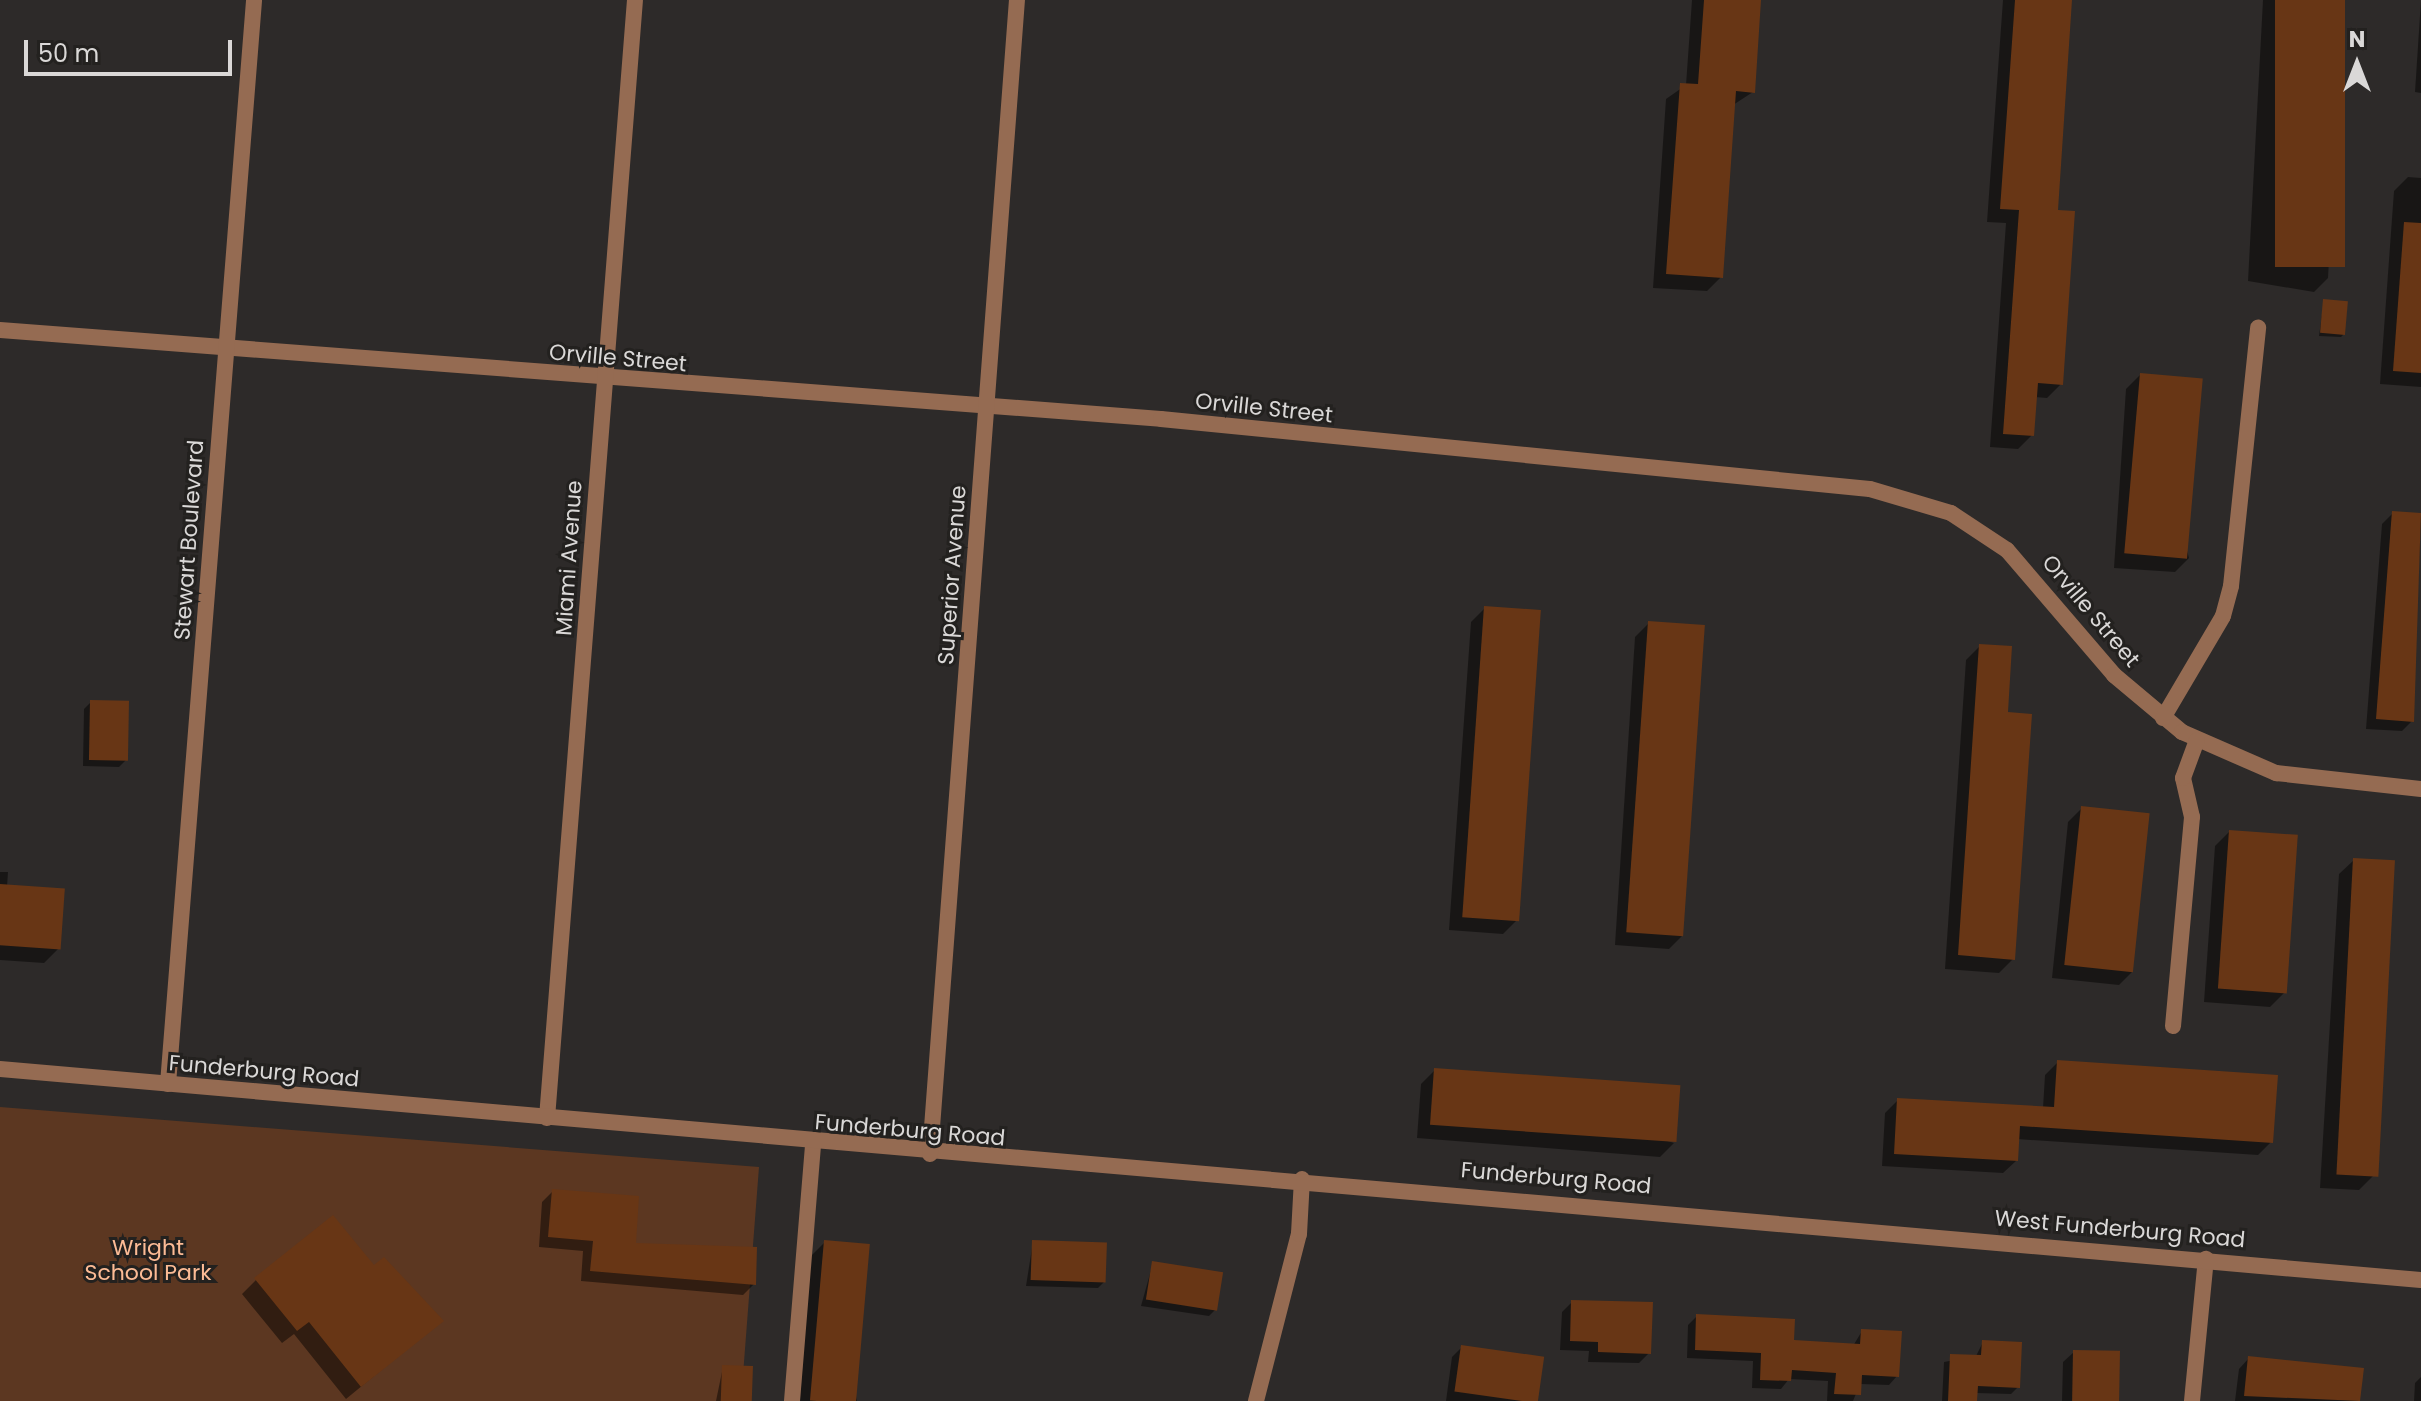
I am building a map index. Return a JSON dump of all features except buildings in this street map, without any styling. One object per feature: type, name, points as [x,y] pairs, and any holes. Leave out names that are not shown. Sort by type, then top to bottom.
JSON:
[{"type":"street","name":"Stewart Boulevard","points":[[168,1084],[254,0]]},
{"type":"street","name":"Miami Avenue","points":[[547,1118],[635,0]]},
{"type":"street","name":"Superior Avenue","points":[[930,1154],[1017,0]]},
{"type":"street","points":[[2163,718],[2223,616],[2231,586],[2258,327]]},
{"type":"street","name":"Orville Street","points":[[0,330],[985,409],[1812,482],[1923,502],[1978,529],[2028,569],[2114,675],[2163,718],[2197,740],[2276,773],[2421,789]]},
{"type":"street","points":[[2173,1026],[2192,817],[2183,778],[2197,740]]},
{"type":"street","name":"Funderburg Road","points":[[0,1069],[930,1154],[1302,1179],[1816,1223]]},
{"type":"street","points":[[792,1401],[813,1143]]},
{"type":"street","points":[[1256,1401],[1299,1234],[1302,1179]]},
{"type":"street","name":"West Funderburg Road","points":[[1816,1223],[2421,1280]]},
{"type":"street","points":[[2192,1401],[2206,1259]]},
{"type":"green space","name":"Wright School Park","points":[[0,1107],[759,1167],[741,1401],[0,1401]]}]
